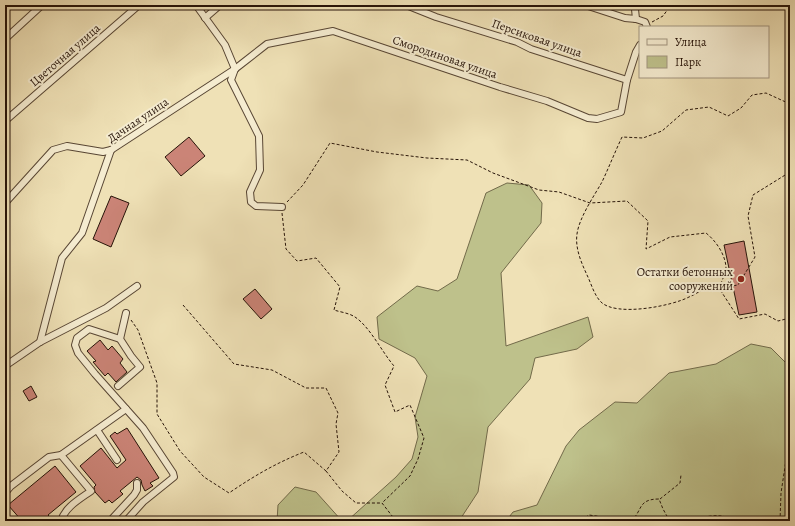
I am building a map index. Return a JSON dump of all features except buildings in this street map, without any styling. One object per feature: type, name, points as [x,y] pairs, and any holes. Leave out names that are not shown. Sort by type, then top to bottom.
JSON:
[{"type":"street","points":[[5,38],[42,5]]},
{"type":"street","name":"Цветочная улица","points":[[5,121],[139,5]]},
{"type":"street","points":[[196,5],[225,45],[235,69],[231,80],[259,136],[260,170],[250,192],[251,202],[256,206],[282,207]]},
{"type":"street","points":[[205,18],[220,5]]},
{"type":"street","name":"Персиковая улица","points":[[406,5],[436,17],[517,42],[532,49],[627,80]]},
{"type":"street","points":[[585,5],[625,18],[636,19],[644,22],[647,26]]},
{"type":"street","points":[[636,19],[635,9],[637,5]]},
{"type":"street","name":"Смородиновая улица","points":[[235,69],[267,44],[333,31],[493,85],[547,101],[588,118],[597,119],[622,112],[627,80]]},
{"type":"street","points":[[627,80],[639,47]]},
{"type":"street","name":"Дачная улица","points":[[40,342],[62,258],[82,233],[111,150],[235,69]]},
{"type":"street","points":[[5,202],[53,150],[67,146],[103,152],[111,150]]},
{"type":"street","points":[[5,366],[40,342],[106,308],[137,286]]},
{"type":"street","points":[[120,339],[126,313]]},
{"type":"street","points":[[118,386],[140,367],[120,339],[89,329],[77,338],[75,345],[78,353],[143,428],[173,473],[174,477],[143,502],[126,521]]},
{"type":"street","points":[[5,493],[11,486],[49,457],[61,455],[126,410]]},
{"type":"street","points":[[96,430],[117,460]]},
{"type":"street","points":[[61,455],[91,491],[68,509],[64,513],[61,521]]},
{"type":"street","points":[[110,521],[134,495],[137,490],[137,483]]},
{"type":"path","points":[[647,26],[662,16],[671,5]]},
{"type":"path","points":[[790,104],[766,93],[752,95],[741,108],[728,116],[709,107],[686,110],[662,131],[643,138],[622,137],[602,182],[583,216],[577,233],[578,250],[600,301],[607,306],[620,309],[668,304],[689,297],[708,286],[719,288],[738,285],[755,257],[748,216],[753,195],[790,172]]},
{"type":"path","points":[[126,313],[138,330],[157,383],[157,414],[180,451],[204,477],[229,493],[268,468],[304,452],[326,471],[342,491],[356,503],[382,503],[410,476],[418,459],[424,438],[410,405],[395,412],[385,385],[394,366],[384,355],[372,334],[355,317],[334,310],[340,287],[316,258],[297,262],[286,250],[282,207],[303,185],[330,142],[377,152],[428,158],[467,160],[493,173],[539,190],[559,192],[590,203],[627,201],[648,221],[646,249],[670,238],[706,233],[714,240],[722,253],[726,268],[719,288]]},
{"type":"path","points":[[719,288],[740,319],[765,314],[778,321],[790,318]]},
{"type":"path","points":[[183,305],[234,364],[272,370],[306,388],[326,388],[338,413],[336,424],[339,452],[326,471]]},
{"type":"path","points":[[780,521],[781,493],[790,434]]},
{"type":"path","points":[[631,521],[635,518],[637,511],[647,501],[659,499],[680,483],[681,475]]},
{"type":"path","points":[[659,499],[662,509],[668,518]]},
{"type":"path","points":[[382,503],[396,521]]},
{"type":"path","points":[[584,521],[583,519],[589,515],[603,517],[606,521]]},
{"type":"path","points":[[664,521],[668,518],[691,519],[717,516],[729,518],[732,521]]},
{"type":"path","points":[[635,518],[645,521]]},
{"type":"green space","points":[[507,183],[529,185],[542,203],[541,223],[501,273],[506,346],[588,317],[593,337],[577,349],[535,358],[530,379],[488,427],[478,492],[459,521],[347,521],[396,477],[412,459],[418,437],[415,417],[427,376],[415,358],[379,339],[377,317],[417,286],[438,291],[457,279],[486,193]]},
{"type":"green space","points":[[751,344],[771,348],[785,362],[790,362],[790,521],[506,521],[513,512],[537,505],[566,446],[579,430],[615,402],[637,403],[669,373],[716,364]]},
{"type":"green space","points":[[295,487],[316,492],[342,521],[277,521],[278,505]]},
{"type":"place","name":"Остатки бетонных сооружений","points":[[741,279]]}]
